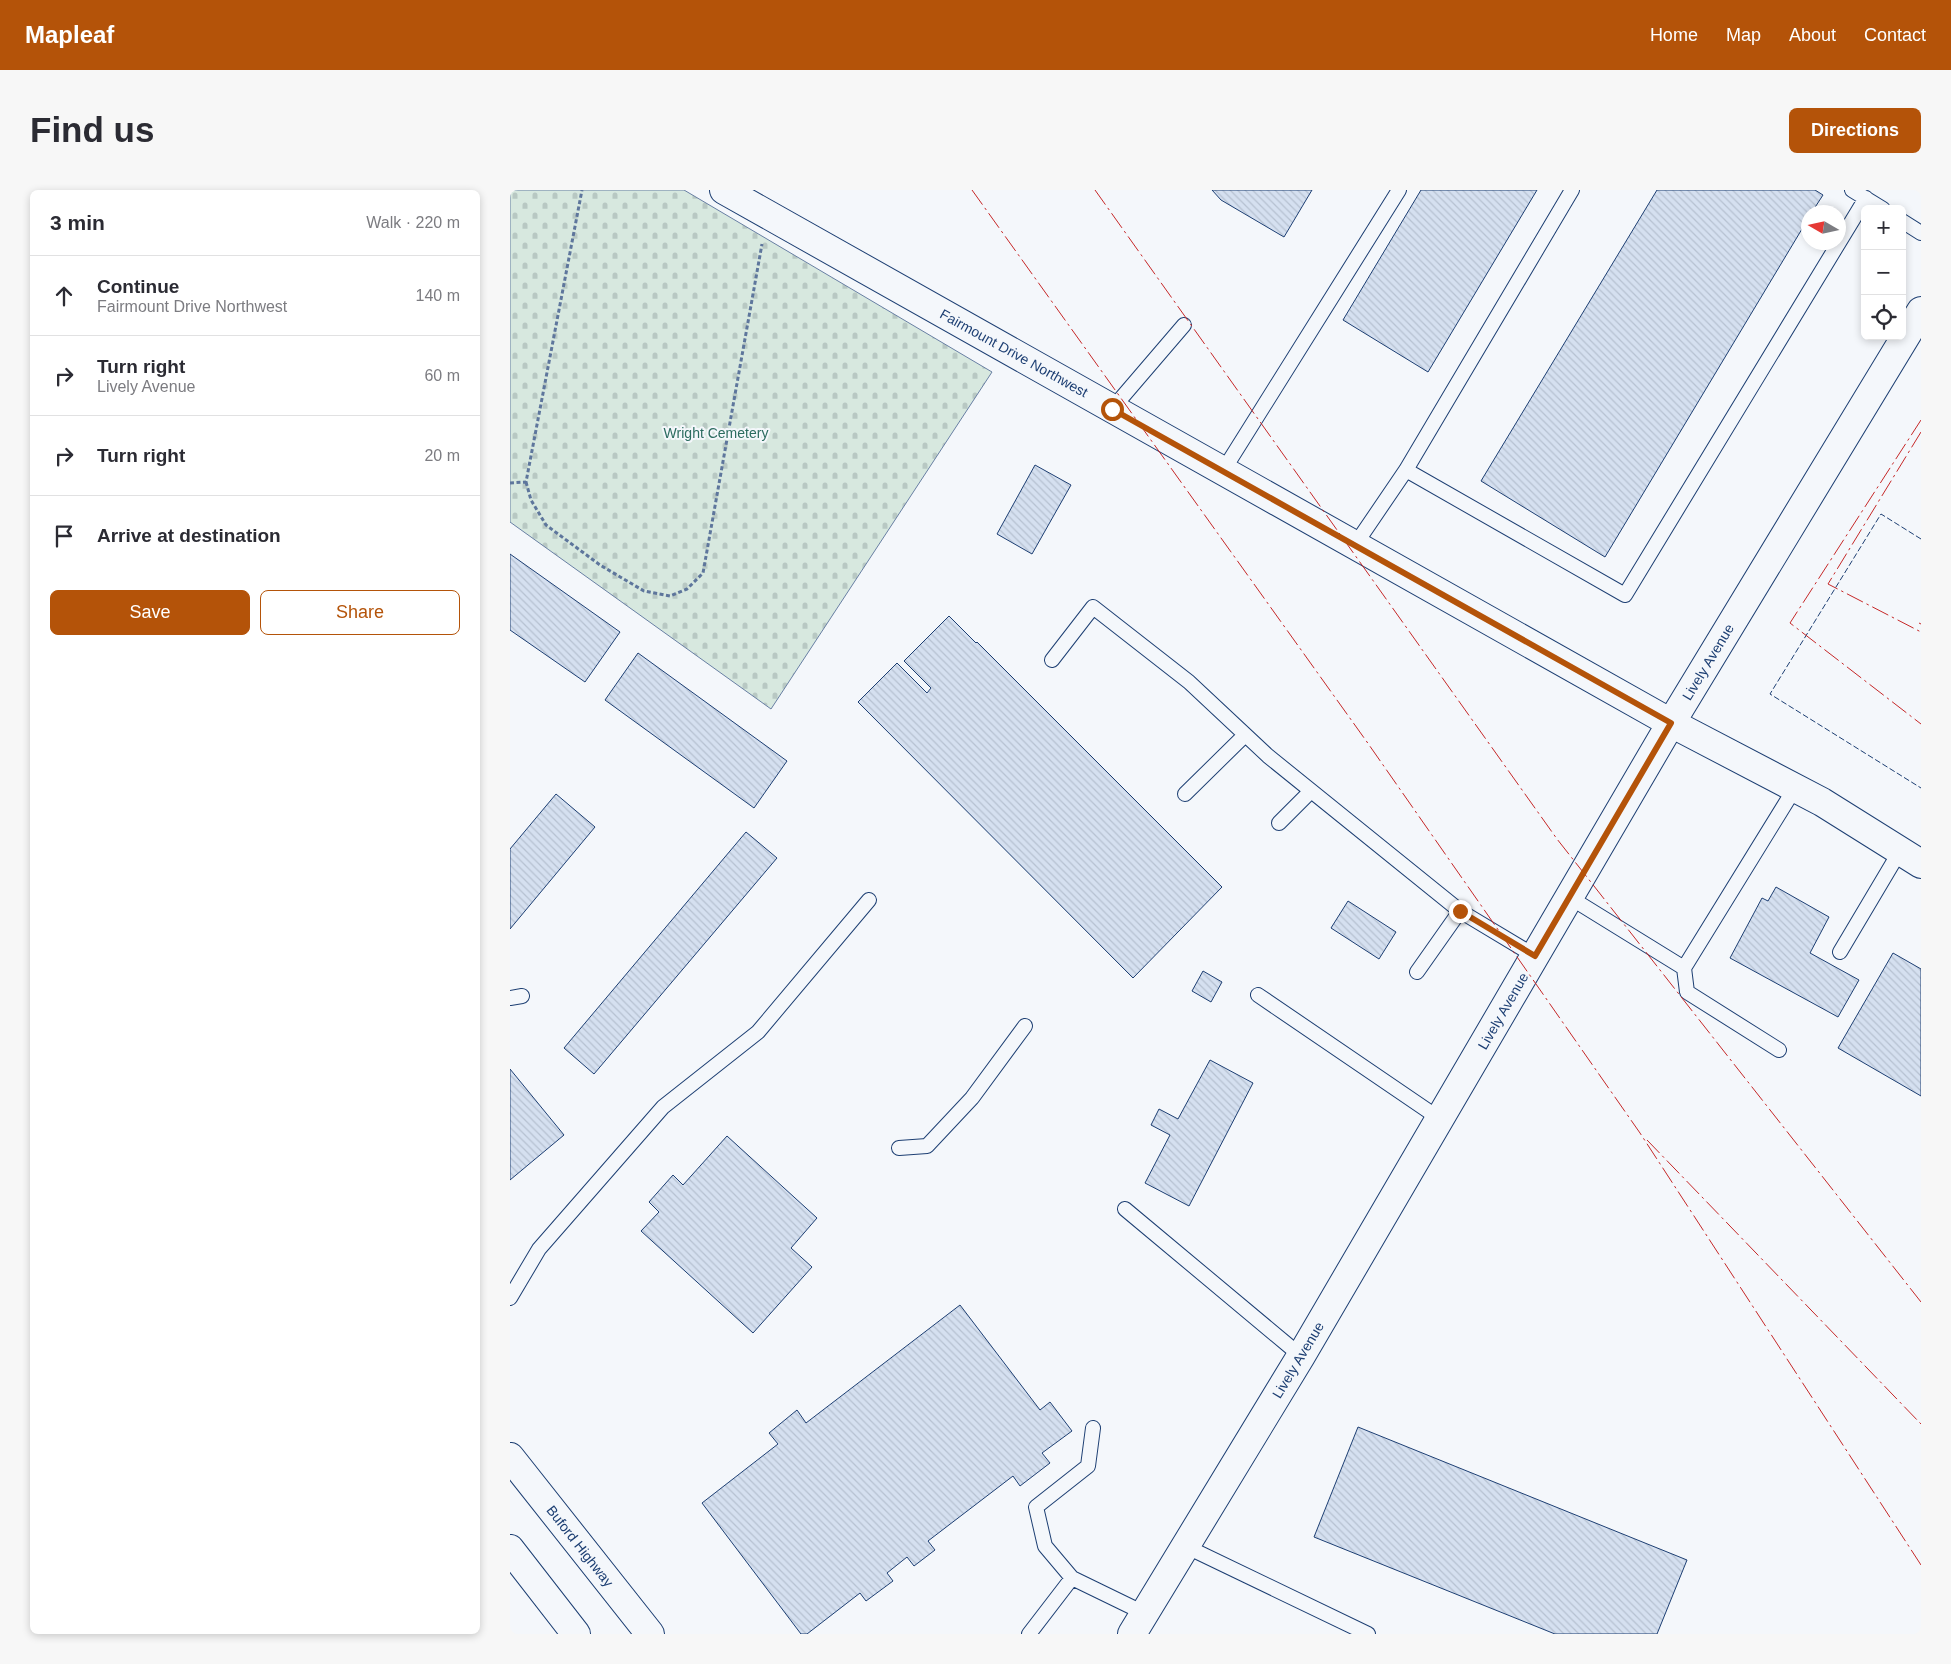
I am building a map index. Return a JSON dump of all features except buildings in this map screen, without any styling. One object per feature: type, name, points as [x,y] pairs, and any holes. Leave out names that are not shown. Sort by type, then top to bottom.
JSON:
[{"type":"street","name":"Fairmount Drive Northwest","points":[[724,190],[1671,723],[1822,802],[1910,857]]},
{"type":"street","name":"Lively Avenue","points":[[1138,1623],[1301,1356],[1671,723],[1921,311]]},
{"type":"street","name":"Buford Highway","points":[[510,1457],[650,1634]]},
{"type":"street","points":[[510,1549],[576,1634]]},
{"type":"lane","points":[[1223,471],[1399,190]]},
{"type":"lane","points":[[1355,545],[1406,470],[1572,190]]},
{"type":"lane","points":[[1852,190],[1877,205]]},
{"type":"lane","points":[[1406,470],[1625,595],[1866,198]]},
{"type":"lane","points":[[1906,224],[1921,233]]},
{"type":"lane","points":[[1112,409],[1184,325]]},
{"type":"lane","points":[[1052,660],[1093,607],[1189,682],[1268,756],[1460,911],[1535,956]]},
{"type":"lane","points":[[1185,794],[1244,735]]},
{"type":"lane","points":[[1779,1050],[1687,992],[1684,968],[1795,788]]},
{"type":"lane","points":[[1279,823],[1311,791]]},
{"type":"lane","points":[[1840,952],[1910,857]]},
{"type":"lane","points":[[1569,897],[1684,968]]},
{"type":"lane","points":[[510,1298],[539,1249],[663,1107],[758,1032],[869,900]]},
{"type":"lane","points":[[1417,972],[1460,911]]},
{"type":"lane","points":[[1258,994],[1440,1119]]},
{"type":"lane","points":[[899,1148],[927,1146],[972,1098],[1026,1026]]},
{"type":"lane","points":[[1125,1209],[1301,1356]]},
{"type":"lane","points":[[1093,1428],[1088,1466],[1036,1507],[1045,1546],[1072,1578],[1138,1623]]},
{"type":"lane","points":[[1185,1546],[1368,1634]]},
{"type":"lane","points":[[1030,1634],[1072,1578]]},
{"type":"path","points":[[582,190],[526,482],[531,500],[546,525],[600,565],[644,591],[670,596],[687,588],[703,573],[768,215]]},
{"type":"path","points":[[510,482],[526,482]]},
{"type":"green space","name":"Wright Cemetery","points":[[510,190],[684,190],[992,372],[771,709],[510,522]]},
{"type":"fence","points":[[1921,539],[1881,514],[1770,694],[1921,788]]},
{"type":"power","points":[[972,190],[1367,742],[1640,1133],[1921,1565]]},
{"type":"power","points":[[1095,190],[1557,839],[1921,1302]]},
{"type":"power","points":[[1921,420],[1790,623],[1921,724]]},
{"type":"power","points":[[1921,432],[1828,584],[1921,632]]},
{"type":"power","points":[[1647,1140],[1921,1424]]},
{"type":"route","points":[[1112,409],[1671,723],[1535,956],[1460,911]]}]
